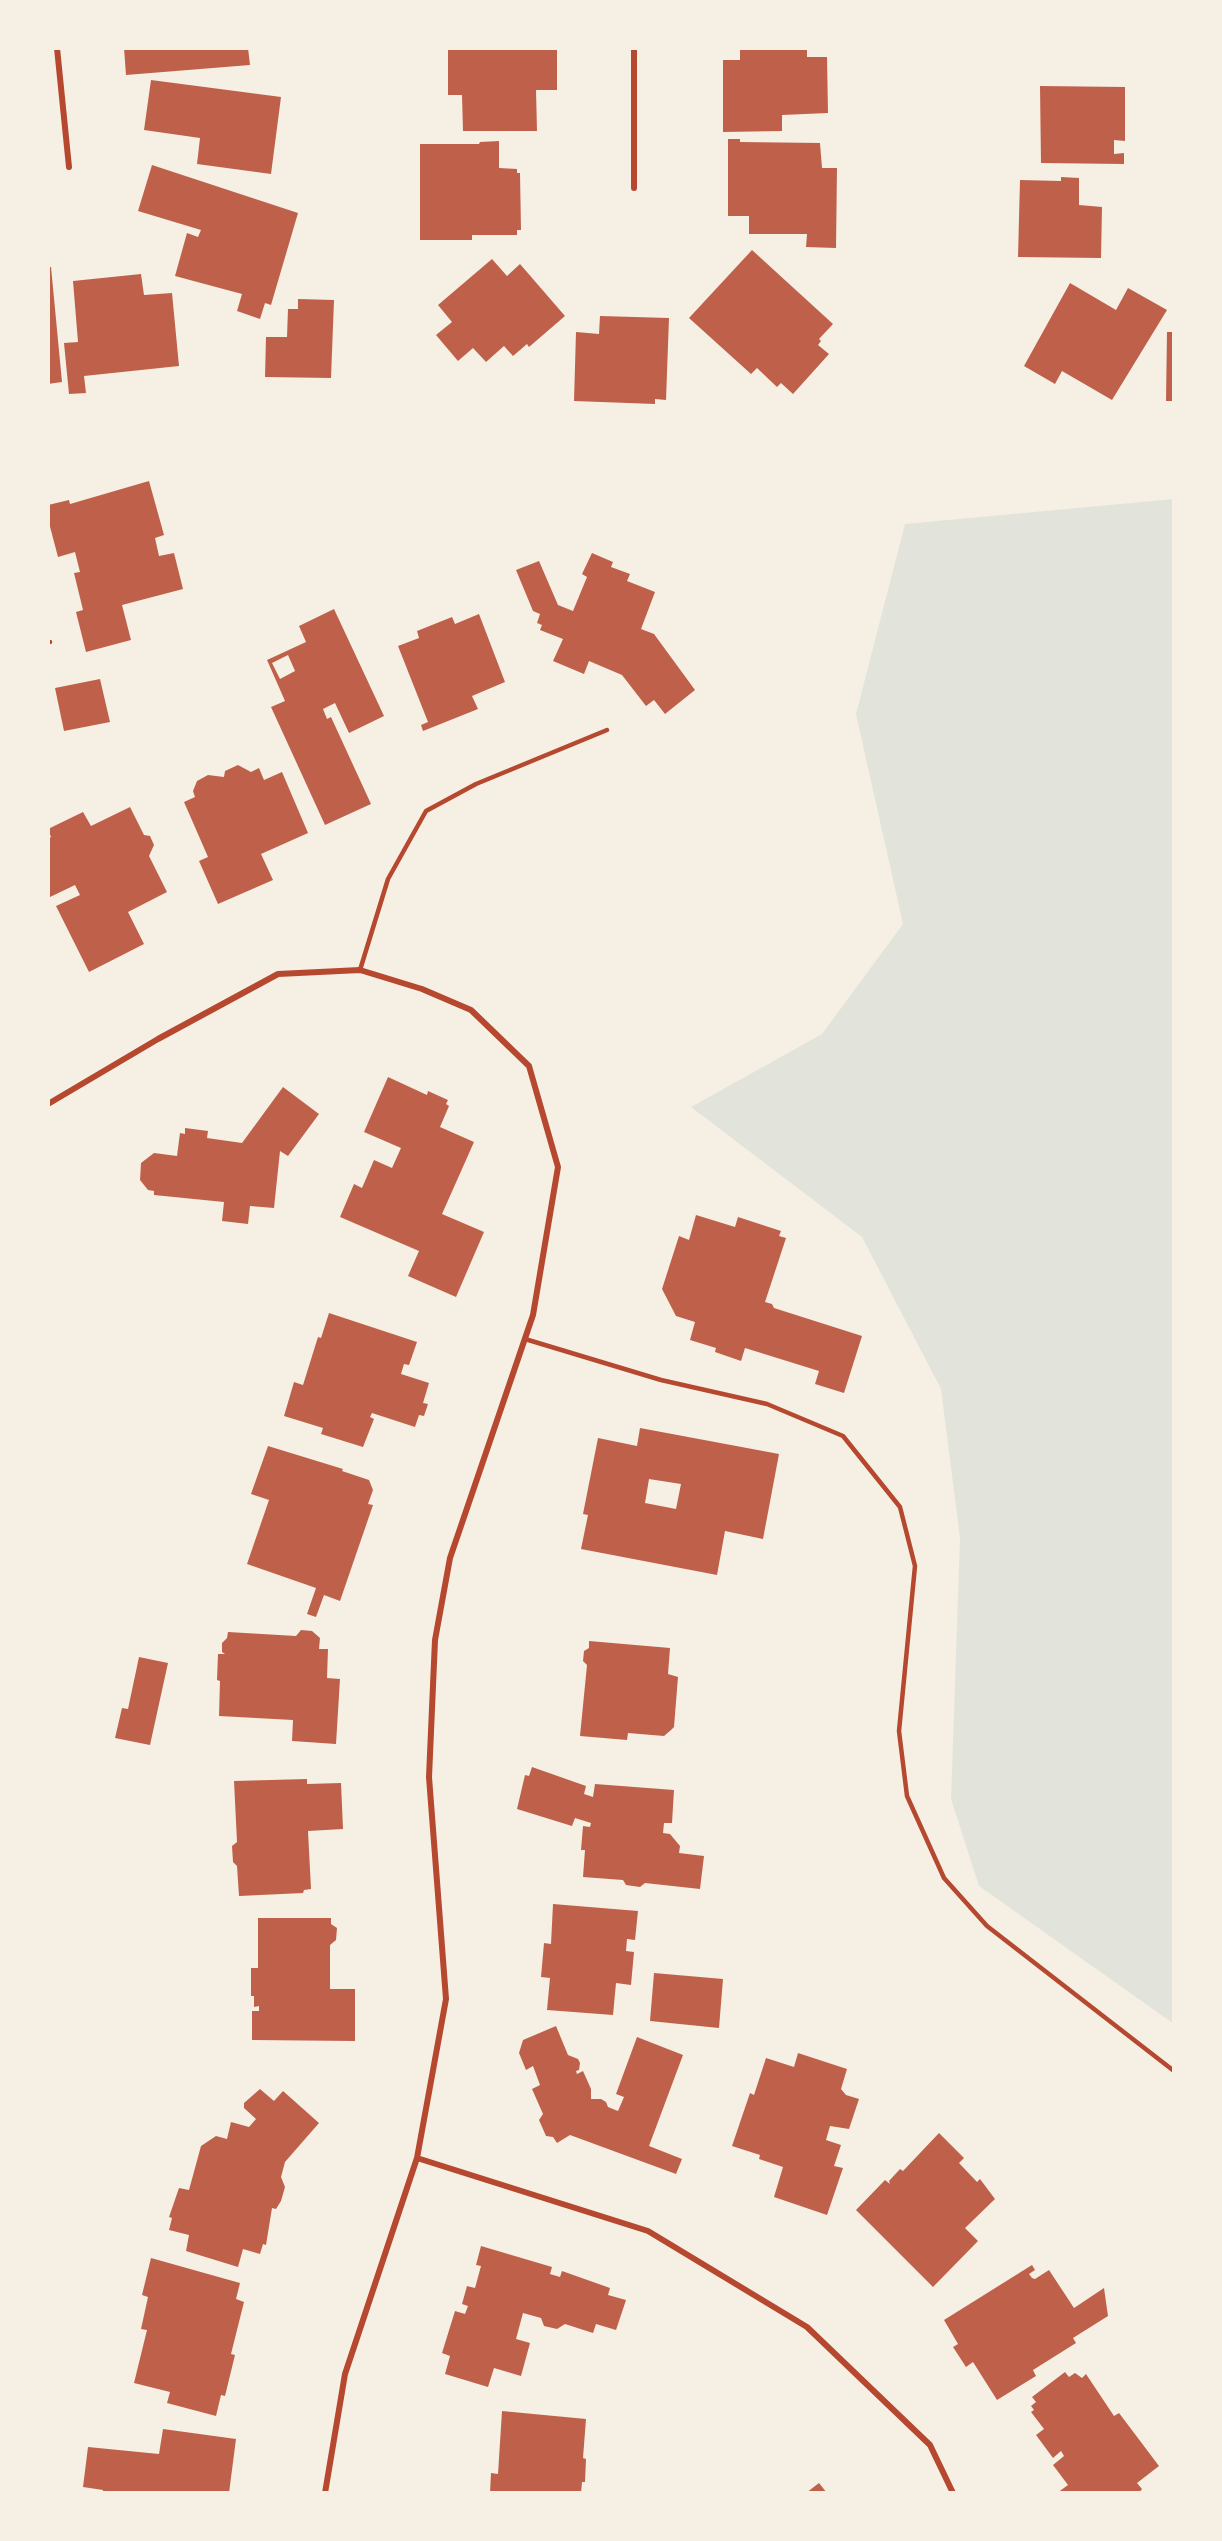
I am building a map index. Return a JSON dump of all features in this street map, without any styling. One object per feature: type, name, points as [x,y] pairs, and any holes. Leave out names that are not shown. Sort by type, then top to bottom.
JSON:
[{"type":"street","points":[[57,48],[69,167]]},
{"type":"street","points":[[634,48],[634,188]]},
{"type":"street","points":[[48,1104],[158,1039],[278,974],[360,970],[422,988],[471,1010],[529,1066],[558,1167],[533,1315],[450,1558],[435,1640],[429,1777],[446,1999],[417,2158],[345,2374],[325,2493]]},
{"type":"street","points":[[417,2158],[648,2231],[807,2327],[930,2445],[953,2493]]},
{"type":"lane","points":[[360,970],[388,879],[426,811],[476,784],[607,730]]},
{"type":"lane","points":[[525,1339],[660,1380],[767,1404],[843,1436],[900,1507],[915,1566],[899,1731],[907,1796],[944,1878],[987,1926],[1174,2071]]},
{"type":"shaded area","points":[[1174,499],[1174,2024],[979,1886],[951,1799],[960,1538],[941,1389],[862,1237],[691,1107],[822,1034],[903,924],[856,714],[905,524]]},
{"type":"building","points":[[124,48],[248,48],[250,65],[126,75]]},
{"type":"building","points":[[448,48],[557,48],[557,90],[536,90],[537,131],[463,131],[462,95],[448,95]]},
{"type":"building","points":[[740,48],[807,48],[807,57],[827,57],[828,113],[782,115],[782,131],[723,132],[723,60],[740,60]]},
{"type":"building","points":[[151,80],[281,97],[271,174],[197,164],[200,138],[144,130]]},
{"type":"building","points":[[1040,86],[1125,87],[1125,141],[1114,140],[1114,154],[1124,153],[1124,164],[1041,163]]},
{"type":"building","points":[[728,139],[740,139],[740,142],[820,143],[822,168],[837,168],[836,248],[806,247],[807,234],[749,234],[749,216],[728,216]]},
{"type":"building","points":[[499,141],[499,168],[517,169],[517,173],[520,173],[521,230],[517,230],[517,235],[472,235],[472,240],[420,240],[420,144],[479,144],[480,142]]},
{"type":"building","points":[[152,165],[298,213],[271,305],[265,303],[260,319],[237,311],[242,294],[175,276],[187,233],[198,237],[201,230],[138,211]]},
{"type":"building","points":[[1061,177],[1079,178],[1079,205],[1102,207],[1101,258],[1018,257],[1020,180],[1061,181]]},
{"type":"building","points":[[752,250],[833,324],[819,339],[821,341],[818,345],[829,354],[793,394],[781,383],[777,387],[757,368],[751,374],[689,318]]},
{"type":"building","points":[[492,259],[507,276],[520,264],[565,316],[529,347],[527,344],[513,356],[504,346],[486,362],[473,348],[458,361],[436,335],[452,322],[438,305]]},
{"type":"building","points":[[48,267],[51,267],[62,382],[48,384]]},
{"type":"building","points":[[141,274],[144,295],[172,293],[179,366],[84,376],[86,393],[69,394],[64,343],[78,342],[73,281]]},
{"type":"building","points":[[1070,283],[1116,310],[1128,288],[1167,310],[1112,400],[1062,371],[1055,384],[1024,366]]},
{"type":"building","points":[[298,299],[334,300],[331,378],[265,377],[266,337],[287,337],[288,309],[298,309]]},
{"type":"building","points":[[600,316],[669,318],[666,400],[655,399],[655,404],[574,401],[576,332],[599,334]]},
{"type":"building","points":[[1167,332],[1174,332],[1174,401],[1166,401]]},
{"type":"building","points":[[149,481],[164,535],[155,538],[159,556],[174,553],[183,589],[122,605],[131,640],[86,652],[76,612],[83,610],[74,573],[80,572],[75,552],[58,557],[48,519],[48,505],[69,500],[70,504]]},
{"type":"building","points":[[592,553],[613,562],[611,567],[630,574],[627,581],[655,592],[641,629],[654,634],[695,690],[665,714],[654,700],[646,706],[622,675],[589,661],[584,674],[553,661],[563,639],[540,630],[542,625],[537,623],[540,614],[533,611],[516,570],[539,561],[558,605],[573,611],[587,577],[582,574]]},
{"type":"building","points":[[334,609],[384,716],[349,733],[335,703],[323,709],[327,719],[331,717],[371,804],[325,825],[271,707],[285,701],[267,660],[306,642],[299,626]],"holes":[[[288,655],[295,671],[280,679],[272,663]]]},
{"type":"building","points":[[479,614],[505,682],[472,696],[478,709],[423,731],[421,725],[428,722],[398,646],[419,638],[417,631],[452,617],[455,624]]},
{"type":"building","points":[[100,679],[110,722],[64,731],[55,688]]},
{"type":"building","points":[[238,765],[251,772],[259,768],[264,780],[282,772],[308,833],[261,854],[273,880],[218,904],[199,861],[208,857],[184,802],[195,797],[193,791],[197,781],[208,775],[224,777],[225,771]]},
{"type":"building","points":[[130,807],[144,835],[150,836],[154,845],[149,856],[167,892],[128,912],[144,944],[89,972],[56,906],[80,895],[75,885],[48,898],[48,839],[51,837],[48,829],[83,812],[91,826]]},
{"type":"building","points":[[388,1077],[427,1095],[428,1091],[448,1100],[446,1104],[449,1106],[440,1127],[474,1142],[442,1214],[484,1232],[456,1297],[408,1276],[419,1251],[340,1217],[354,1184],[362,1188],[374,1160],[392,1168],[401,1148],[364,1132]]},
{"type":"building","points":[[283,1087],[319,1114],[288,1156],[280,1151],[274,1208],[250,1206],[248,1224],[222,1221],[224,1202],[154,1195],[154,1191],[148,1190],[140,1180],[141,1163],[154,1153],[177,1156],[180,1133],[185,1134],[185,1128],[208,1131],[207,1138],[242,1143]]},
{"type":"building","points":[[696,1215],[735,1227],[738,1217],[781,1231],[779,1236],[786,1238],[765,1302],[772,1304],[774,1308],[862,1336],[844,1393],[815,1384],[819,1371],[745,1348],[741,1361],[715,1352],[716,1348],[690,1340],[695,1322],[676,1316],[662,1289],[679,1236],[689,1240]]},
{"type":"building","points":[[329,1313],[417,1342],[409,1365],[404,1364],[401,1374],[429,1383],[423,1403],[428,1404],[424,1416],[419,1415],[415,1427],[372,1413],[370,1417],[374,1419],[363,1447],[321,1434],[323,1428],[284,1416],[294,1382],[303,1385],[318,1337],[321,1338]]},
{"type":"building","points":[[640,1428],[779,1454],[763,1539],[725,1531],[717,1575],[581,1549],[588,1515],[583,1514],[598,1438],[637,1446]],"holes":[[[649,1479],[681,1484],[676,1509],[645,1503]]]},
{"type":"building","points":[[268,1446],[343,1469],[342,1471],[369,1480],[373,1490],[368,1504],[373,1505],[340,1601],[324,1595],[316,1617],[307,1614],[316,1588],[247,1564],[269,1500],[251,1494]]},
{"type":"building","points":[[301,1630],[312,1631],[320,1638],[319,1649],[328,1649],[327,1678],[340,1679],[336,1744],[292,1741],[293,1720],[219,1716],[218,1654],[225,1654],[222,1652],[222,1643],[227,1638],[228,1632],[296,1636]]},
{"type":"building","points":[[589,1641],[670,1648],[668,1674],[678,1677],[674,1727],[664,1736],[628,1733],[627,1740],[580,1736],[587,1665],[583,1661],[584,1651],[589,1648]]},
{"type":"building","points":[[139,1657],[168,1663],[150,1745],[115,1738],[122,1708],[128,1709]]},
{"type":"building","points":[[532,1767],[586,1786],[584,1794],[593,1797],[595,1784],[674,1790],[672,1823],[664,1823],[663,1833],[670,1834],[680,1846],[679,1853],[704,1856],[700,1889],[645,1883],[640,1887],[626,1885],[623,1880],[583,1877],[585,1850],[581,1850],[583,1826],[590,1827],[591,1823],[575,1818],[572,1826],[517,1809],[525,1775],[529,1776]]},
{"type":"building","points":[[307,1779],[307,1784],[341,1783],[343,1829],[308,1831],[311,1889],[304,1890],[303,1893],[239,1896],[237,1866],[233,1862],[232,1846],[237,1842],[234,1781]]},
{"type":"building","points":[[553,1904],[638,1911],[635,1940],[627,1939],[626,1951],[634,1952],[631,1985],[616,1983],[613,2015],[547,2010],[550,1978],[541,1977],[544,1943],[551,1944]]},
{"type":"building","points":[[258,1918],[331,1918],[331,1924],[337,1928],[336,1940],[330,1945],[330,1989],[355,1989],[355,2041],[252,2040],[252,2011],[259,2011],[259,2006],[254,2007],[254,1996],[251,1996],[251,1968],[258,1968]]},
{"type":"building","points":[[654,1973],[723,1979],[719,2028],[650,2021]]},
{"type":"building","points":[[556,2026],[568,2055],[578,2059],[580,2063],[579,2070],[576,2071],[577,2074],[583,2071],[591,2089],[591,2099],[601,2099],[608,2107],[618,2111],[624,2097],[616,2094],[637,2037],[683,2055],[649,2146],[682,2159],[676,2174],[570,2135],[557,2143],[553,2137],[546,2136],[539,2120],[543,2114],[532,2089],[540,2085],[533,2066],[526,2070],[519,2053],[523,2040]]},
{"type":"building","points":[[798,2053],[847,2069],[841,2089],[846,2095],[859,2099],[849,2129],[830,2126],[826,2140],[841,2145],[834,2166],[843,2168],[827,2215],[774,2197],[783,2167],[759,2159],[760,2155],[732,2146],[750,2093],[754,2095],[766,2058],[794,2067]]},
{"type":"building","points":[[260,2089],[274,2101],[283,2091],[319,2123],[285,2162],[281,2177],[285,2187],[281,2201],[276,2209],[272,2208],[266,2245],[263,2244],[260,2254],[243,2249],[238,2267],[186,2251],[189,2235],[169,2230],[172,2218],[169,2217],[179,2188],[189,2190],[201,2146],[216,2136],[227,2139],[231,2122],[249,2127],[256,2119],[244,2108],[244,2103]]},
{"type":"building","points":[[939,2133],[964,2158],[959,2163],[977,2182],[980,2179],[995,2199],[965,2228],[978,2241],[933,2287],[856,2210],[885,2180],[890,2184],[889,2181],[900,2169],[903,2171]]},
{"type":"building","points":[[481,2246],[552,2267],[550,2274],[560,2277],[562,2271],[610,2288],[608,2295],[626,2300],[616,2330],[596,2324],[593,2333],[565,2324],[557,2329],[544,2326],[541,2318],[523,2313],[516,2339],[530,2343],[521,2376],[494,2368],[488,2387],[445,2374],[450,2356],[442,2353],[455,2311],[465,2314],[468,2306],[462,2304],[467,2286],[475,2288],[481,2266],[476,2265]]},
{"type":"building","points":[[151,2258],[240,2283],[236,2299],[244,2302],[231,2354],[235,2355],[225,2396],[221,2395],[216,2416],[167,2403],[170,2392],[134,2383],[147,2330],[141,2329],[148,2297],[142,2295]]},
{"type":"building","points":[[1032,2265],[1035,2270],[1029,2274],[1032,2278],[1035,2279],[1049,2270],[1074,2308],[1104,2288],[1108,2316],[1073,2338],[1076,2343],[1033,2370],[1036,2376],[997,2400],[973,2362],[966,2367],[953,2347],[958,2344],[944,2320]]},
{"type":"building","points":[[1065,2372],[1069,2377],[1075,2373],[1082,2378],[1086,2374],[1114,2416],[1119,2413],[1159,2466],[1137,2483],[1142,2489],[1139,2493],[1057,2493],[1068,2485],[1053,2465],[1064,2456],[1061,2451],[1053,2458],[1036,2435],[1044,2429],[1031,2412],[1034,2410],[1031,2406],[1036,2402],[1032,2397]]},
{"type":"building","points":[[502,2411],[586,2419],[583,2458],[586,2459],[585,2482],[582,2482],[581,2493],[490,2493],[491,2473],[498,2474]]},
{"type":"building","points":[[163,2429],[236,2439],[229,2493],[103,2493],[103,2490],[83,2487],[88,2447],[159,2454]]},
{"type":"building","points":[[819,2483],[827,2493],[806,2493]]}]
